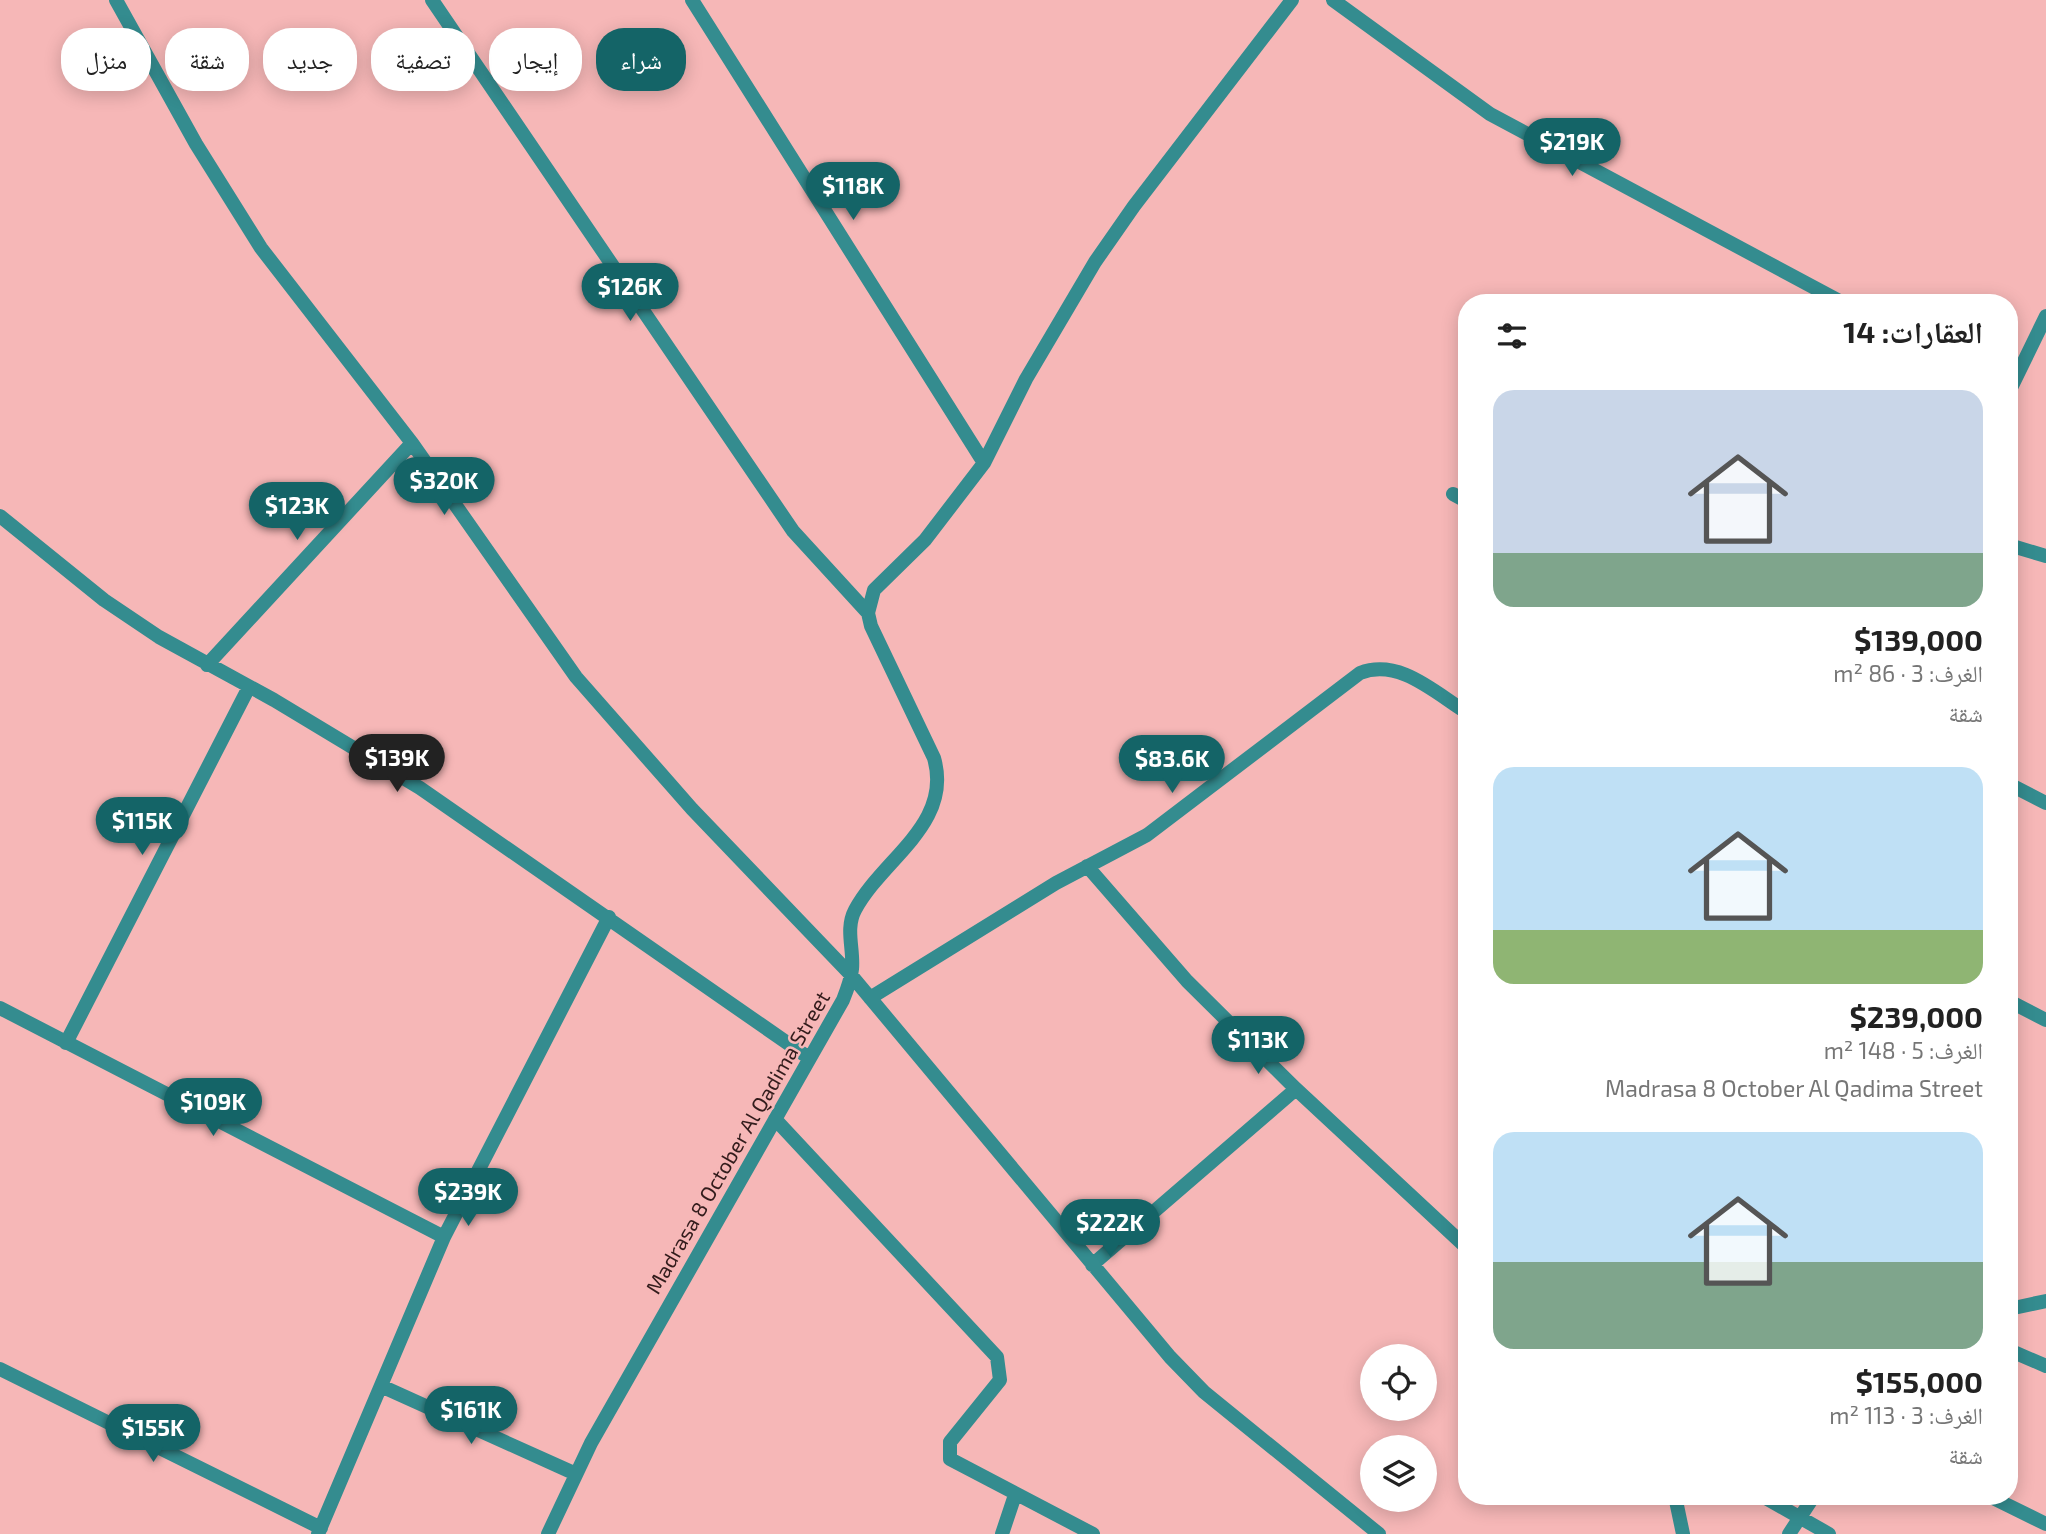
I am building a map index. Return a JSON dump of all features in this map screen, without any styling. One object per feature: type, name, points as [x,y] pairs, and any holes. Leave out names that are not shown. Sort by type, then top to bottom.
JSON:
[{"type":"street","points":[[116,0],[196,144],[261,248],[412,443],[576,677],[692,809],[851,975],[1141,1325],[1204,1392],[1379,1534]]},
{"type":"street","points":[[432,0],[793,531],[868,613]]},
{"type":"street","points":[[692,0],[984,463]]},
{"type":"street","points":[[868,613],[870,599],[881,582],[925,540],[984,463],[1026,379],[1095,262],[1292,0]]},
{"type":"street","points":[[1333,0],[1490,114],[1826,294]]},
{"type":"street","points":[[2018,373],[2046,316]]},
{"type":"street","points":[[208,665],[412,443]]},
{"type":"street","points":[[0,516],[104,600],[208,665],[420,788],[809,1058]]},
{"type":"street","points":[[2018,548],[2046,556]]},
{"type":"street","name":"Madrasa 8 October Al Qadima Street","points":[[548,1534],[576,1474],[842,1000],[851,975],[850,932],[855,909],[928,818],[939,790],[933,758],[871,626],[868,613]]},
{"type":"street","points":[[870,998],[1087,866],[1147,835],[1360,673],[1373,668],[1403,673],[1458,707]]},
{"type":"street","points":[[66,1043],[249,687]]},
{"type":"street","points":[[2018,789],[2046,803]]},
{"type":"street","points":[[1087,866],[1187,981],[1296,1089],[1458,1240]]},
{"type":"street","points":[[0,1369],[319,1531],[444,1237],[609,917]]},
{"type":"street","points":[[2018,1006],[2046,1020]]},
{"type":"street","points":[[0,1008],[444,1237]]},
{"type":"street","points":[[1092,1265],[1296,1089]]},
{"type":"street","points":[[775,1119],[996,1357],[1000,1380],[950,1442],[948,1452],[956,1465],[1093,1534]]},
{"type":"street","points":[[2018,1308],[2046,1301]]},
{"type":"street","points":[[2018,1354],[2046,1366]]},
{"type":"street","points":[[381,1386],[576,1474]]},
{"type":"street","points":[[1002,1534],[1015,1495]]},
{"type":"street","points":[[1677,1505],[1683,1534]]},
{"type":"street","points":[[1776,1505],[1829,1534]]},
{"type":"street","points":[[1789,1534],[1808,1505]]},
{"type":"street","points":[[2007,1505],[2046,1524]]}]
